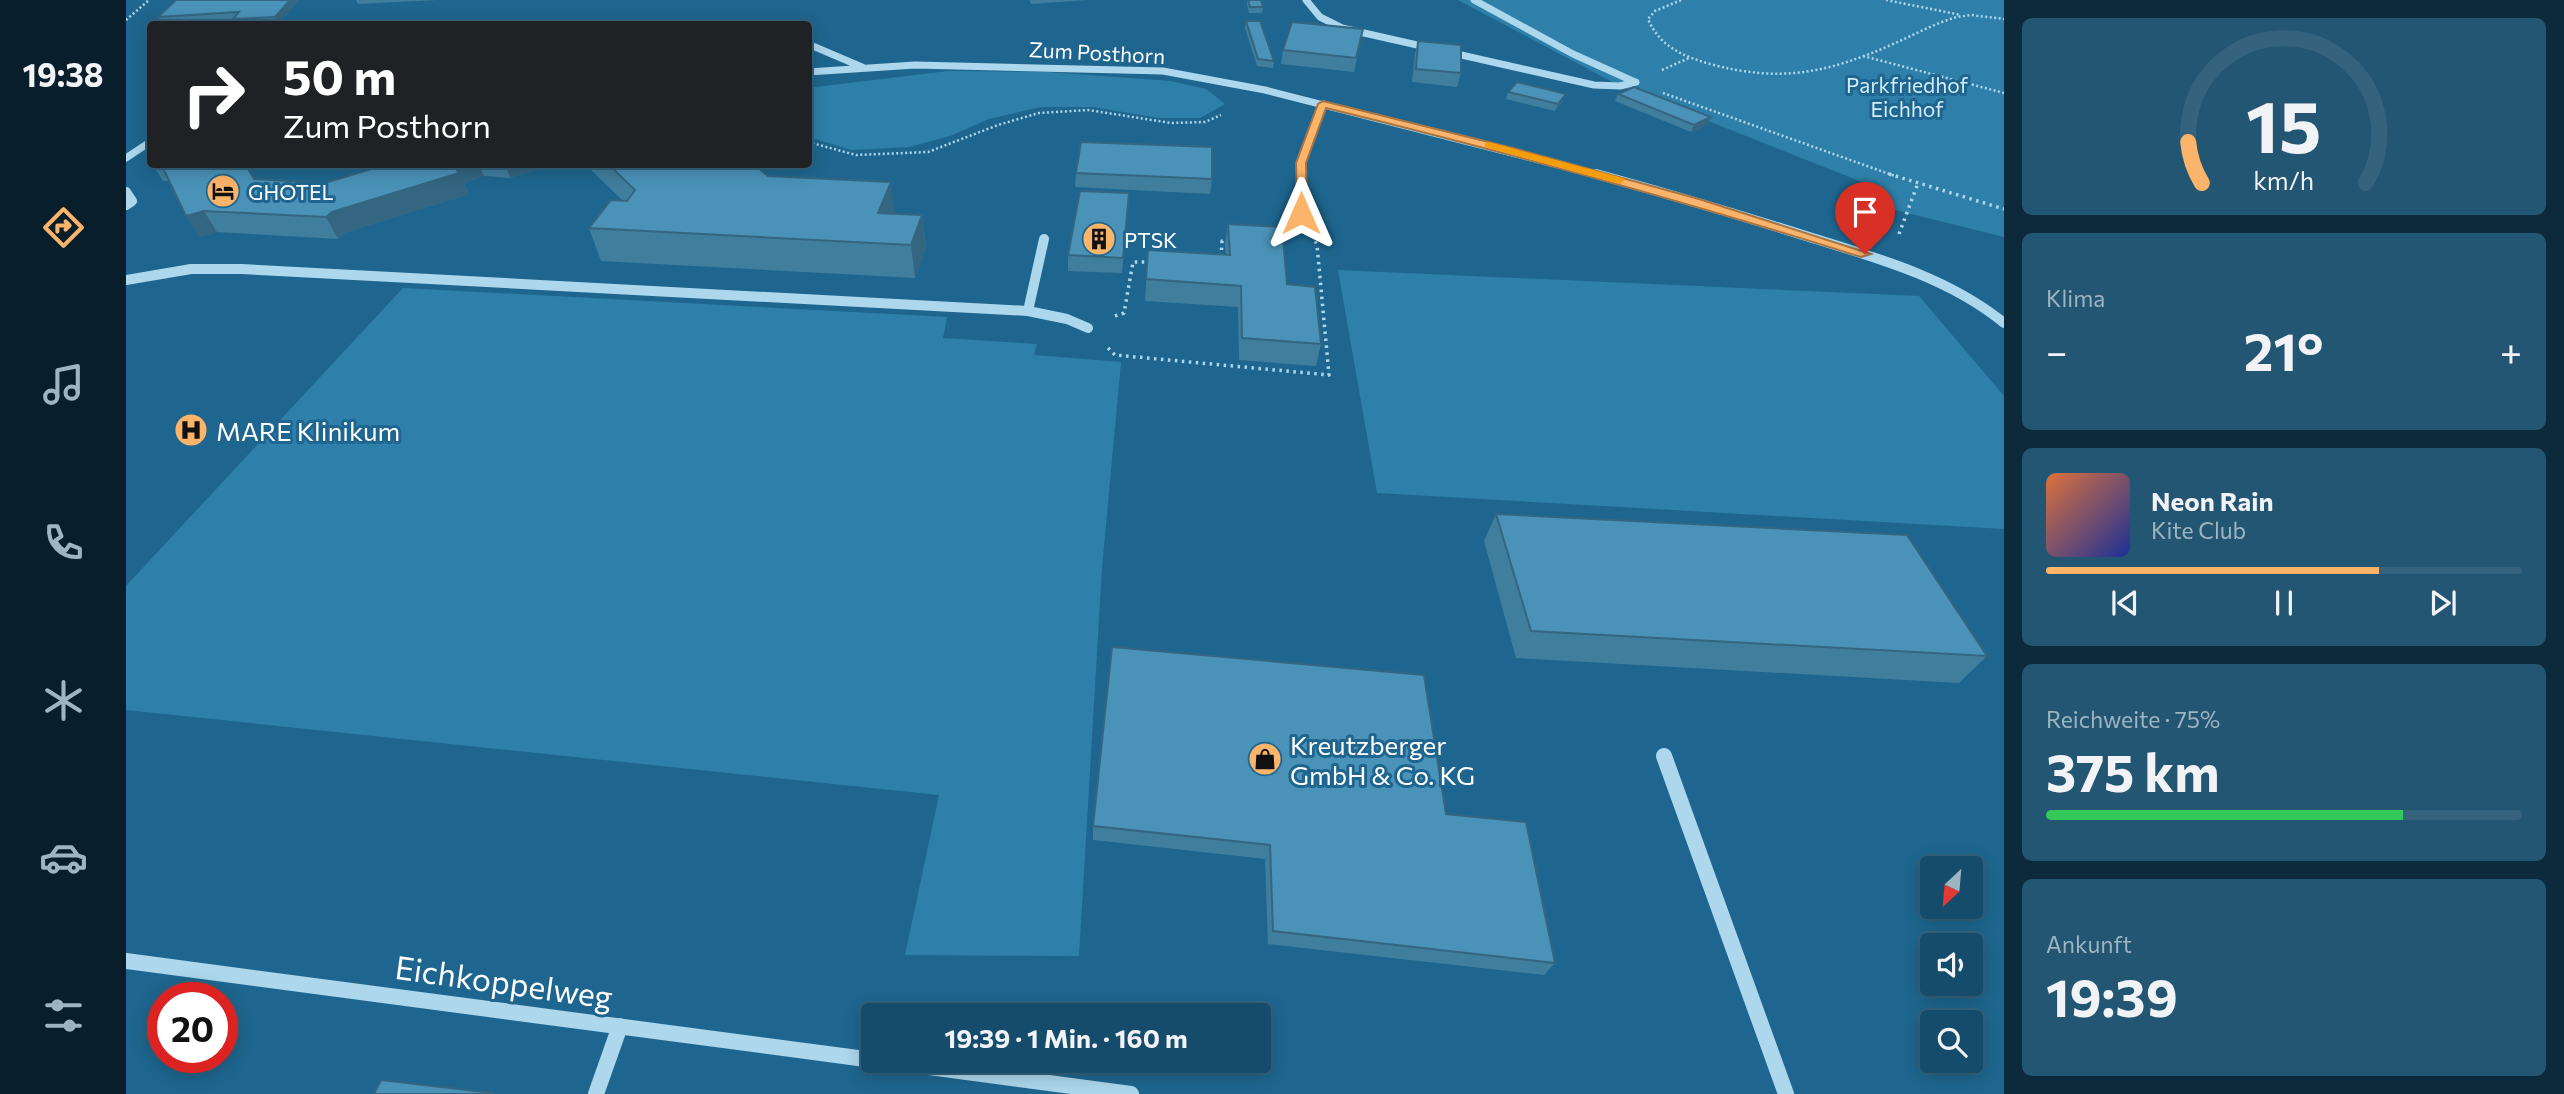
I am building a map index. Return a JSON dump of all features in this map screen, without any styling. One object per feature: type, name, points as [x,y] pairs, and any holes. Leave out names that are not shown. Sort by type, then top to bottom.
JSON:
[{"type":"street","points":[[1306,0],[1320,17],[1342,28],[1594,85],[1620,86],[1636,82]]},
{"type":"street","points":[[1474,0],[1573,54],[1636,82]]},
{"type":"street","name":"Zum Posthorn","points":[[812,46],[866,68]]},
{"type":"street","name":"Zum Posthorn","points":[[812,72],[996,65],[1163,71],[1265,90],[1509,150],[1695,201],[1889,261],[1977,301],[2004,323]]},
{"type":"street","points":[[1301,213],[1301,163],[1323,104]]},
{"type":"street","points":[[126,158],[147,144]]},
{"type":"street","points":[[126,192],[132,201],[126,205]]},
{"type":"street","points":[[1028,311],[1044,239]]},
{"type":"street","points":[[126,280],[191,268],[242,269],[1028,311],[1067,319],[1088,328]]},
{"type":"street","name":"Eichkoppelweg","points":[[126,961],[861,1058]]},
{"type":"street","points":[[596,1094],[620,1027]]},
{"type":"street","name":"Eichkoppelweg","points":[[973,1073],[1131,1094]]},
{"type":"lane","points":[[1664,756],[1786,1094]]},
{"type":"path","points":[[126,20],[149,0]]},
{"type":"path","points":[[1681,0],[1655,11],[1647,19],[1648,28],[1668,48],[1690,58],[1731,68],[1797,74],[1830,69],[1962,15]]},
{"type":"path","points":[[1886,0],[1962,15],[2004,19]]},
{"type":"path","points":[[1862,56],[2004,93]]},
{"type":"path","points":[[1636,82],[1768,133],[2004,209]]},
{"type":"path","points":[[812,143],[856,155],[928,152],[998,125],[1039,113],[1088,110],[1171,123],[1205,122],[1231,110],[1236,100],[1265,90]]},
{"type":"path","points":[[1908,209],[1918,183]]},
{"type":"path","points":[[1158,263],[1133,262],[1124,313],[1088,328],[1115,355],[1329,375],[1317,245],[1301,213]]},
{"type":"path","points":[[1221,265],[1222,241],[1236,242]]},
{"type":"path","points":[[1303,245],[1317,245]]},
{"type":"green space","name":"Parkfriedhof Eichhof","points":[[1458,0],[2004,0],[2004,237],[1859,201],[1867,184],[1620,86]]},
{"type":"green space","points":[[948,71],[1047,72],[1170,81],[1206,89],[1225,104],[1200,118],[1159,118],[1093,107],[1040,107],[989,119],[950,136],[909,147],[851,150],[812,138],[812,88]]},
{"type":"green space","points":[[1338,270],[1919,296],[2004,396],[2004,529],[1377,493]]},
{"type":"green space","points":[[403,288],[947,317],[943,338],[1037,344],[1034,355],[1121,362],[1102,568],[1079,956],[905,955],[939,795],[126,710],[126,586]]},
{"type":"building","points":[[176,0],[290,0],[275,17],[233,19],[239,12],[158,17]]},
{"type":"building","points":[[1248,0],[1261,0],[1263,7],[1250,7]]},
{"type":"building","points":[[1246,21],[1260,21],[1274,61],[1258,59]]},
{"type":"building","points":[[1292,22],[1363,29],[1356,58],[1283,50]]},
{"type":"building","points":[[1418,41],[1461,45],[1461,73],[1416,69]]},
{"type":"building","points":[[1517,82],[1566,94],[1558,104],[1508,92]]},
{"type":"building","points":[[1634,87],[1711,117],[1694,125],[1618,94]]},
{"type":"building","points":[[1081,142],[1212,147],[1212,179],[1076,173]]},
{"type":"building","points":[[163,168],[247,168],[254,179],[325,183],[375,168],[455,168],[459,173],[332,212],[326,217],[204,211],[186,216]]},
{"type":"building","points":[[612,168],[758,168],[768,176],[891,182],[878,213],[922,215],[911,245],[589,228],[611,200],[627,201],[635,190]]},
{"type":"building","name":"PTSK","points":[[1080,191],[1129,193],[1123,258],[1068,255]]},
{"type":"building","points":[[1228,224],[1282,227],[1287,284],[1315,287],[1321,344],[1242,338],[1241,286],[1146,279],[1148,250],[1230,255]]},
{"type":"building","points":[[1496,514],[1907,535],[1987,656],[1531,631]]},
{"type":"building","name":"Kreutzberger GmbH & Co. KG","points":[[1112,647],[1424,675],[1446,814],[1526,822],[1555,963],[1273,931],[1270,845],[1093,826]]},
{"type":"building","points":[[381,1080],[492,1093],[374,1094]]},
{"type":"slow traffic","points":[[1489,145],[1620,180]]},
{"type":"place","name":"GHOTEL","points":[[223,191]]},
{"type":"place","name":"PTSK","points":[[1099,239]]},
{"type":"place","name":"MARE Klinikum","points":[[191,430]]},
{"type":"place","name":"Kreutzberger GmbH & Co. KG","points":[[1265,759]]},
{"type":"route","points":[[1301,213],[1301,163],[1323,104],[1509,150],[1695,201],[1865,254]]}]
